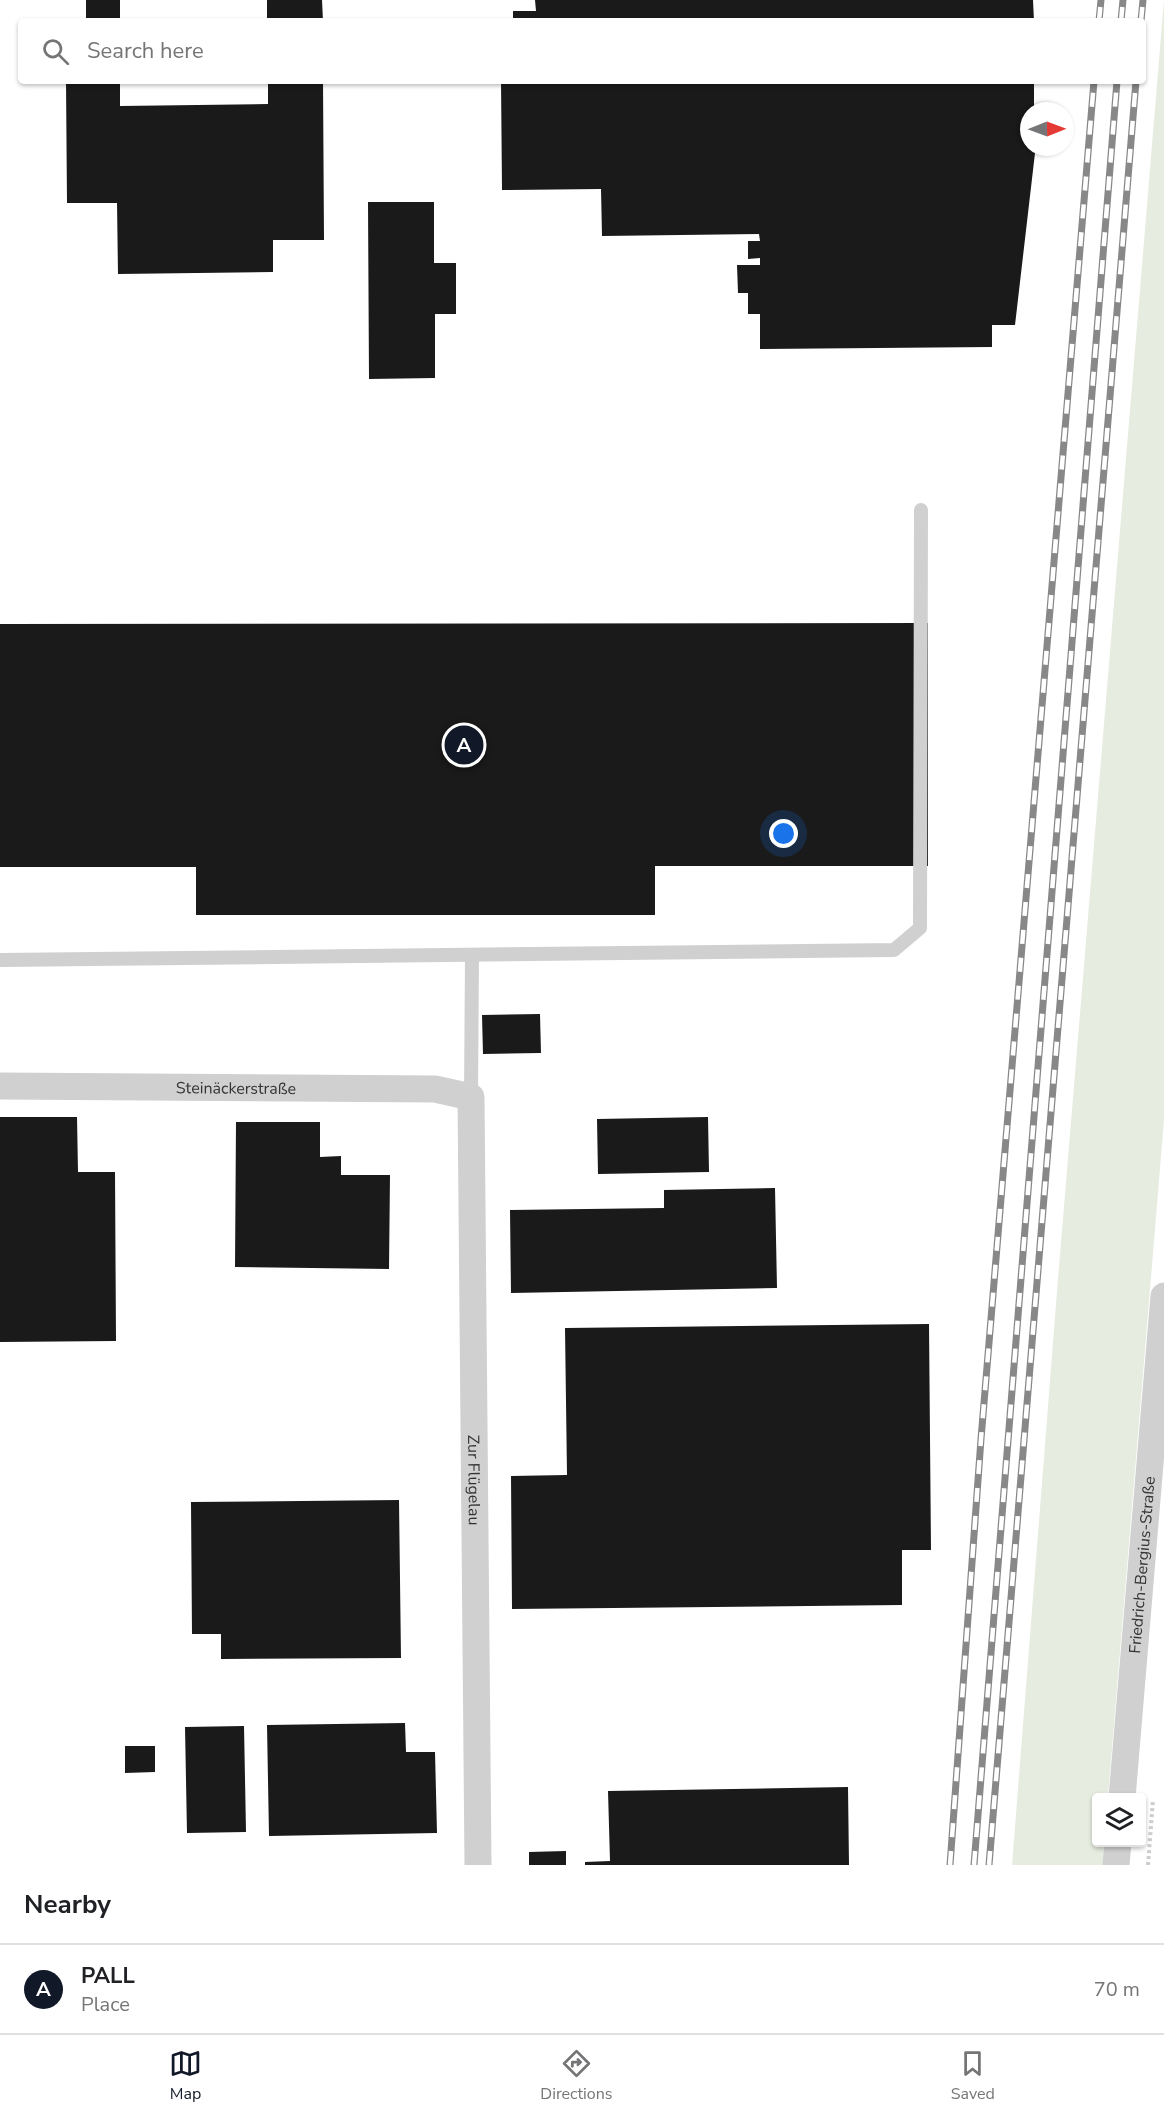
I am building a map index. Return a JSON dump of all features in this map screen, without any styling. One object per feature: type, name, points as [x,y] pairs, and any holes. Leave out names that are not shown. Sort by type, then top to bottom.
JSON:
[{"type":"street","name":"Steinäckerstraße","points":[[0,1086],[435,1089],[471,1097]]},
{"type":"street","name":"Zur Flügelau","points":[[471,1097],[478,1865]]},
{"type":"street","name":"Friedrich-Bergius-Straße","points":[[1122,1793],[1164,1296]]},
{"type":"street","points":[[1116,1865],[1118,1847]]},
{"type":"lane","points":[[0,960],[894,950],[920,928],[921,510]]},
{"type":"lane","points":[[471,1097],[472,955]]},
{"type":"shaded area","points":[[1164,0],[1164,1120],[1108,1793],[1092,1793],[1092,1847],[1104,1847],[1103,1865],[1012,1865]]},
{"type":"building","points":[[86,0],[120,0],[120,18],[86,18]]},
{"type":"building","points":[[267,0],[322,0],[323,18],[267,18]]},
{"type":"building","points":[[535,0],[1033,0],[1034,18],[513,18],[513,11],[536,11]]},
{"type":"building","points":[[66,84],[120,84],[120,106],[268,104],[268,84],[323,84],[324,240],[273,240],[273,272],[118,274],[117,203],[67,203]]},
{"type":"building","points":[[501,84],[1034,84],[1034,102],[1020,102],[1020,156],[1035,156],[1015,325],[992,325],[992,347],[760,349],[760,314],[748,314],[748,293],[738,293],[737,265],[760,265],[760,258],[748,259],[748,241],[760,241],[759,234],[602,236],[601,189],[502,190]]},
{"type":"building","points":[[368,202],[434,202],[434,263],[456,263],[456,314],[435,314],[435,378],[369,379]]},
{"type":"building","points":[[928,623],[928,866],[655,866],[655,915],[196,915],[196,867],[0,867],[0,624]]},
{"type":"building","points":[[540,1014],[541,1053],[483,1054],[482,1015]]},
{"type":"building","points":[[0,1117],[77,1117],[78,1172],[115,1172],[116,1341],[0,1342]]},
{"type":"building","points":[[708,1117],[709,1172],[598,1174],[597,1119]]},
{"type":"building","points":[[236,1122],[320,1122],[320,1157],[341,1156],[341,1175],[390,1175],[389,1269],[235,1267]]},
{"type":"building","points":[[775,1188],[777,1288],[511,1293],[510,1210],[664,1208],[664,1190]]},
{"type":"building","points":[[929,1324],[931,1550],[902,1550],[902,1605],[512,1609],[511,1476],[567,1475],[565,1328]]},
{"type":"building","points":[[399,1500],[401,1658],[221,1659],[221,1634],[192,1634],[191,1502]]},
{"type":"building","points":[[405,1723],[406,1752],[435,1752],[437,1833],[269,1836],[267,1725]]},
{"type":"building","points":[[244,1726],[246,1832],[187,1833],[185,1727]]},
{"type":"building","points":[[125,1746],[155,1746],[155,1772],[125,1773]]},
{"type":"building","points":[[848,1787],[849,1865],[585,1865],[585,1862],[610,1861],[608,1791]]},
{"type":"building","points":[[566,1851],[566,1865],[529,1865],[529,1852]]},
{"type":"railway","points":[[1099,18],[1101,0]]},
{"type":"railway","points":[[1121,18],[1123,0]]},
{"type":"railway","points":[[1141,18],[1143,0]]},
{"type":"railway","points":[[950,1865],[981,1439],[1094,84]]},
{"type":"railway","points":[[974,1865],[1117,84]]},
{"type":"railway","points":[[989,1865],[1136,84]]},
{"type":"place","name":"PALL","points":[[464,745]]}]
